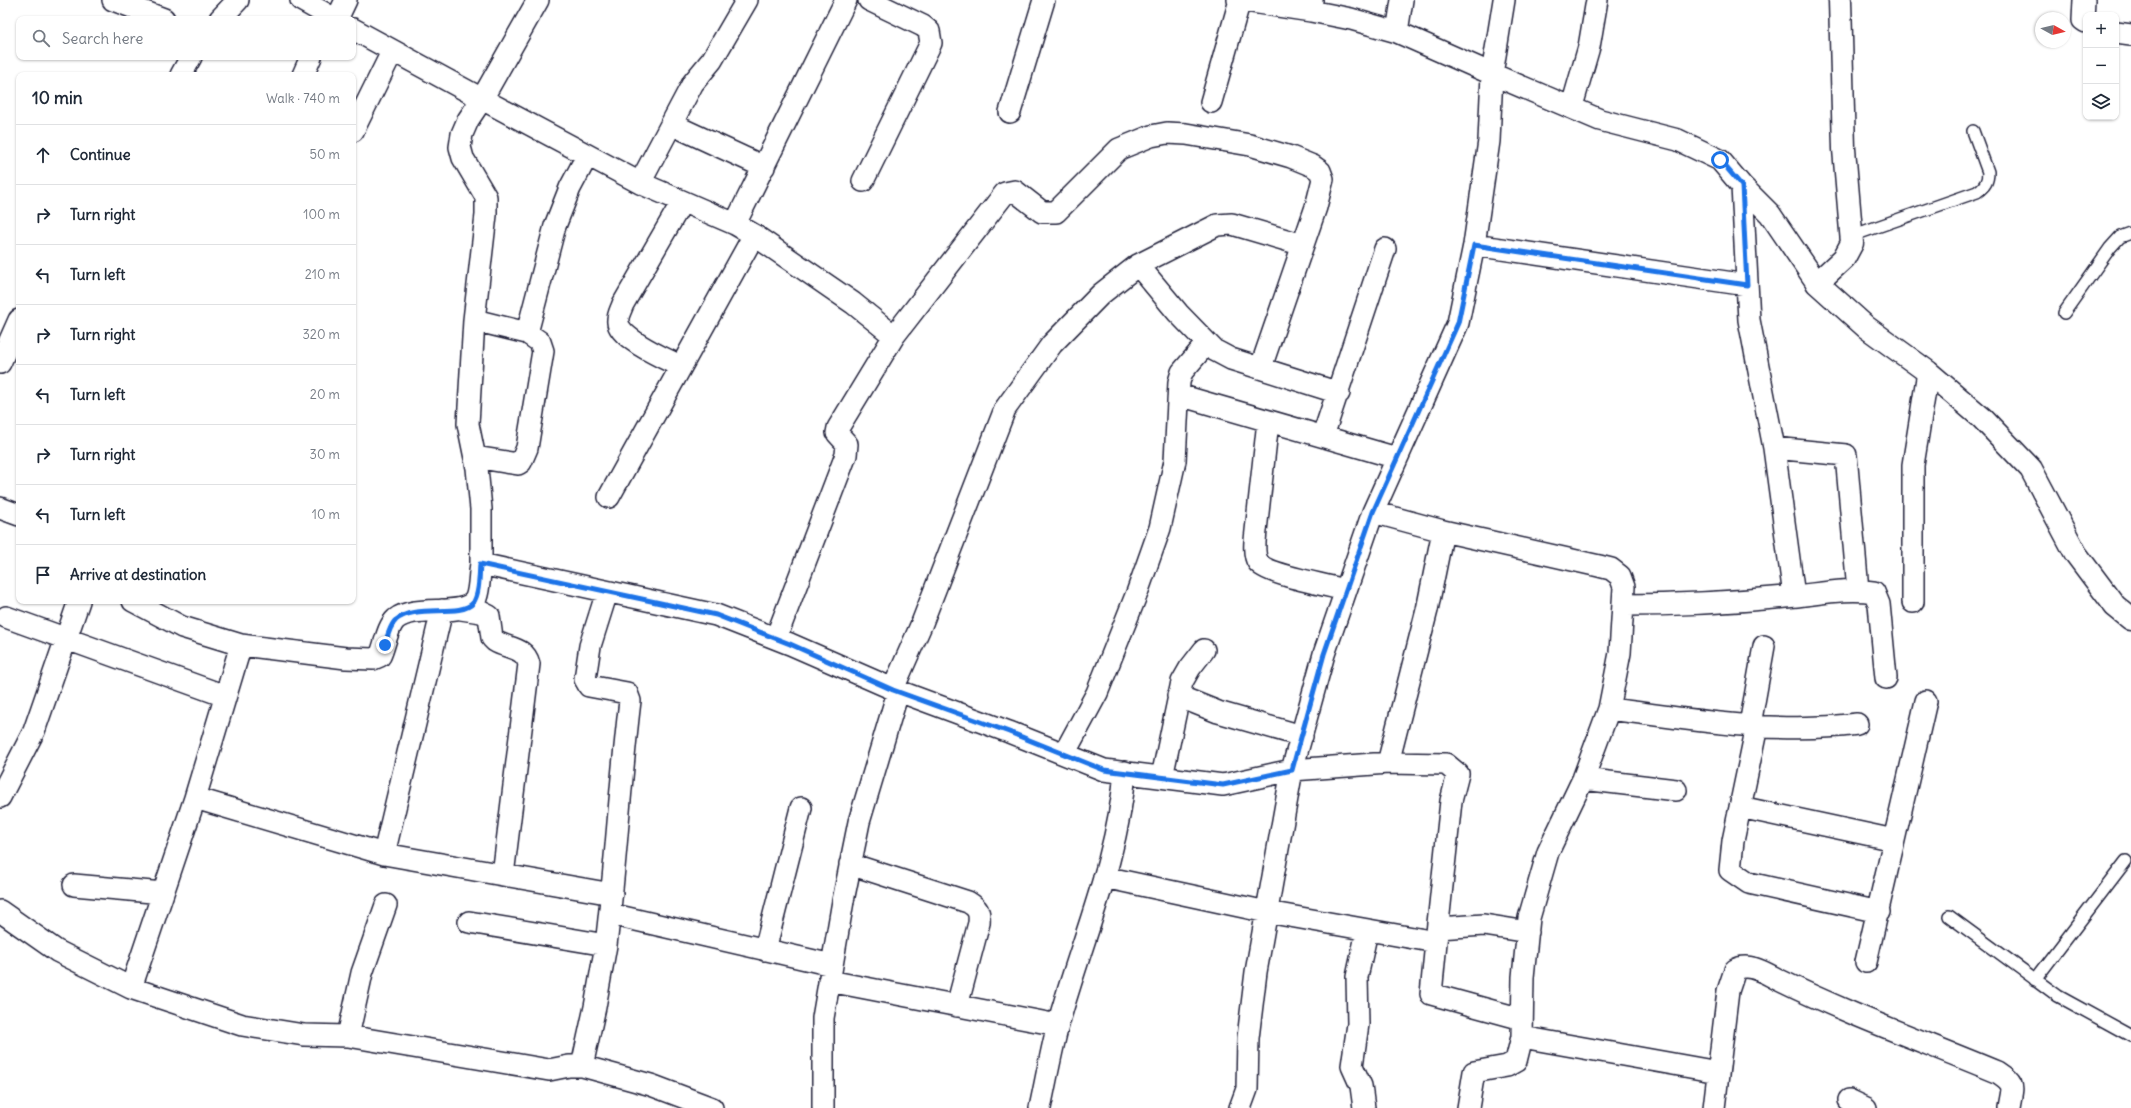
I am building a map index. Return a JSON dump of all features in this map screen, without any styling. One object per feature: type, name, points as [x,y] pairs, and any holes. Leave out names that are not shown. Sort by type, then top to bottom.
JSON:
[{"type":"street","points":[[113,0],[141,5],[159,16]]},
{"type":"street","points":[[223,16],[238,0]]},
{"type":"street","points":[[301,0],[329,16]]},
{"type":"street","points":[[334,16],[346,0]]},
{"type":"street","points":[[451,610],[472,604],[476,597],[480,564],[481,509],[475,457],[468,424],[474,320],[486,215],[486,197],[463,158],[460,146],[468,120],[482,99],[538,0]]},
{"type":"street","points":[[640,183],[692,83],[712,60],[747,0]]},
{"type":"street","points":[[735,224],[846,0]]},
{"type":"street","points":[[863,181],[931,43],[931,36],[923,26],[869,0]]},
{"type":"street","points":[[1010,112],[1044,0]]},
{"type":"street","points":[[1211,102],[1239,0],[1312,5],[1351,19],[1397,32],[1492,74],[1572,106],[1600,120],[1678,140],[1720,160],[1742,186],[1770,214],[1817,283],[1866,327],[1928,372],[1982,418],[2031,469],[2076,554],[2115,606],[2131,618]]},
{"type":"street","points":[[1397,32],[1402,0]]},
{"type":"street","points":[[1240,1108],[1247,1089],[1248,1038],[1255,979],[1292,770],[1324,654],[1373,512],[1458,323],[1474,245],[1489,141],[1492,74],[1504,0]]},
{"type":"street","points":[[1572,106],[1589,47],[1597,0]]},
{"type":"street","points":[[1817,283],[1844,258],[1852,243],[1844,149],[1840,0]]},
{"type":"street","points":[[2083,12],[2084,0]]},
{"type":"street","points":[[356,31],[392,52],[587,156],[640,183],[735,224],[754,235],[853,303],[894,336]]},
{"type":"street","points":[[2119,33],[2131,35]]},
{"type":"street","points":[[356,125],[392,52]]},
{"type":"street","points":[[304,72],[310,60]]},
{"type":"street","points":[[671,124],[764,167]]},
{"type":"street","points":[[776,638],[846,455],[847,444],[837,433],[838,428],[894,336],[1005,193],[1015,191],[1042,212],[1056,212],[1119,149],[1151,136],[1167,133],[1186,134],[1243,144],[1291,156],[1320,171],[1323,179],[1303,245],[1261,367]]},
{"type":"street","points":[[527,333],[555,226],[570,188],[587,156]]},
{"type":"street","points":[[1742,186],[1749,320],[1774,448],[1794,596]]},
{"type":"street","points":[[680,366],[629,338],[620,330],[618,322],[623,304],[682,202]]},
{"type":"street","points":[[823,1108],[823,1018],[850,864],[859,822],[896,691],[1005,409],[1052,344],[1101,294],[1138,265],[1217,224],[1232,224],[1303,245]]},
{"type":"street","points":[[609,497],[680,366],[754,235]]},
{"type":"street","points":[[1474,245],[1747,285]]},
{"type":"street","points":[[1323,436],[1339,393],[1385,248]]},
{"type":"street","points":[[1138,265],[1206,344],[1231,359],[1261,367],[1339,393]]},
{"type":"street","points":[[474,320],[527,333],[540,342],[543,352],[524,457],[518,464],[475,457]]},
{"type":"street","points":[[0,363],[16,327]]},
{"type":"street","points":[[1064,754],[1097,693],[1137,593],[1160,528],[1174,461],[1182,372],[1206,344]]},
{"type":"street","points":[[1913,602],[1914,465],[1928,372]]},
{"type":"street","points":[[1179,396],[1397,458]]},
{"type":"street","points":[[1268,421],[1256,531],[1255,549],[1258,562],[1265,568],[1286,575],[1346,590]]},
{"type":"street","points":[[1774,448],[1846,454],[1858,590]]},
{"type":"street","points":[[0,508],[16,513]]},
{"type":"street","points":[[1373,512],[1443,531],[1611,569],[1620,576],[1624,587],[1620,653],[1609,709],[1583,779],[1548,852],[1529,918],[1523,977],[1522,1028],[1516,1061],[1507,1066],[1474,1072],[1468,1108]]},
{"type":"street","points":[[1388,763],[1427,610],[1443,531]]},
{"type":"street","points":[[480,564],[716,615],[776,638],[896,691],[1104,770],[1223,785],[1292,770],[1388,763],[1446,764],[1458,774],[1451,801],[1431,994],[1522,1028],[1718,1072]]},
{"type":"street","points":[[1624,605],[1663,605],[1858,590],[1874,592],[1877,596],[1886,678]]},
{"type":"street","points":[[582,1066],[595,1008],[606,945],[611,904],[620,780],[630,701],[627,693],[589,686],[584,679],[590,646],[607,592]]},
{"type":"street","points":[[0,797],[34,732],[78,604]]},
{"type":"street","points":[[139,604],[182,626],[241,645],[346,658],[373,659],[380,656],[395,620],[404,614],[418,611],[451,610],[481,612],[489,616],[492,638],[495,641],[520,650],[528,658],[529,664],[503,875]]},
{"type":"street","points":[[384,854],[451,610]]},
{"type":"street","points":[[6,617],[66,640],[225,696]]},
{"type":"street","points":[[131,988],[195,798],[241,645]]},
{"type":"street","points":[[1764,646],[1754,726],[1730,858],[1730,870],[1749,883],[1879,912]]},
{"type":"street","points":[[1162,777],[1178,696],[1190,668],[1204,650]]},
{"type":"street","points":[[1178,696],[1218,712],[1302,736]]},
{"type":"street","points":[[1866,962],[1879,912],[1926,702]]},
{"type":"street","points":[[1609,709],[1754,726],[1823,728],[1857,724]]},
{"type":"street","points":[[1042,1107],[1058,1025],[1104,877],[1123,802],[1125,772]]},
{"type":"street","points":[[1583,779],[1676,790]]},
{"type":"street","points":[[195,798],[384,854],[503,875],[611,904],[765,950],[830,973],[957,1006],[1058,1025]]},
{"type":"street","points":[[1740,807],[1894,840]]},
{"type":"street","points":[[765,950],[801,808]]},
{"type":"street","points":[[850,864],[968,902],[977,907],[980,913],[980,923],[957,1006]]},
{"type":"street","points":[[1104,877],[1267,912],[1367,930],[1437,935],[1484,925],[1528,932]]},
{"type":"street","points":[[74,885],[163,893]]},
{"type":"street","points":[[348,1036],[366,960],[386,905]]},
{"type":"street","points":[[0,912],[57,951],[131,988],[242,1025],[304,1035],[348,1036],[549,1070],[569,1066],[582,1066],[651,1085],[712,1108]]},
{"type":"street","points":[[469,922],[606,945]]},
{"type":"street","points":[[1364,1108],[1361,1086],[1352,1066],[1358,1024],[1357,977],[1367,930]]},
{"type":"street","points":[[1714,1108],[1732,976],[1735,970],[1744,966],[1768,975],[1838,1007],[1998,1072],[2010,1081],[2013,1088],[2009,1108]]},
{"type":"lane","points":[[1852,236],[1977,192],[1984,186],[1988,172],[1973,131]]},
{"type":"lane","points":[[2064,313],[2110,248],[2120,237],[2131,233]]},
{"type":"lane","points":[[2035,980],[2126,861]]},
{"type":"lane","points":[[1949,916],[2058,996],[2131,1036]]},
{"type":"route","points":[[385,645],[388,634],[395,620],[404,614],[418,611],[461,609],[472,604],[476,597],[480,564],[716,615],[790,644],[893,690],[1009,732],[1104,770],[1223,785],[1292,770],[1324,654],[1373,512],[1458,323],[1474,245],[1747,285],[1742,186],[1720,160]]}]
